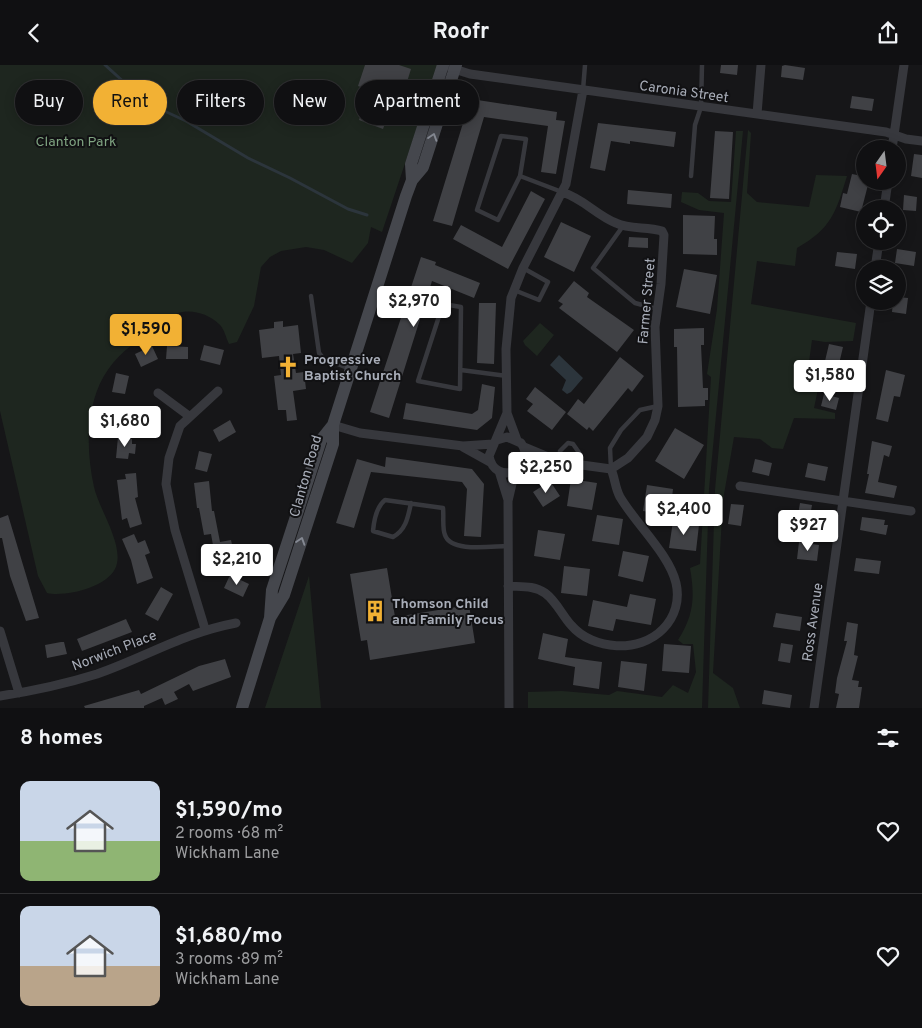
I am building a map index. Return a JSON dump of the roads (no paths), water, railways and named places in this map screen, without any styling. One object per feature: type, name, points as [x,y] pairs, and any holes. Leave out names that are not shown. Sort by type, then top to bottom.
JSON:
[{"type":"main road","name":"Clanton Road","points":[[242,708],[270,618],[272,590],[321,441],[333,425],[412,180],[423,167],[450,66]]},
{"type":"street","points":[[757,114],[762,65]]},
{"type":"street","points":[[893,140],[904,65]]},
{"type":"street","name":"Caronia Street","points":[[450,66],[470,74],[886,132],[922,141]]},
{"type":"street","points":[[508,586],[535,587],[544,592],[578,631],[587,638],[605,644],[628,646],[647,642],[663,630],[676,609],[676,582],[666,562],[620,497],[611,469],[558,462],[524,447],[517,440],[507,413],[508,309],[522,268],[562,192],[568,175],[583,90]]},
{"type":"street","name":"Farmer Street","points":[[562,192],[578,197],[606,217],[623,226],[657,229],[662,231],[664,235],[655,350],[658,406],[655,420],[647,437],[628,458],[611,469]]},
{"type":"street","name":"Ross Avenue","points":[[814,708],[870,310]]},
{"type":"street","points":[[205,629],[173,520],[166,484],[169,458],[180,426],[218,391]]},
{"type":"street","points":[[158,393],[189,416]]},
{"type":"street","points":[[490,462],[490,450],[507,413]]},
{"type":"street","points":[[333,425],[360,433],[463,447],[495,442],[507,437],[517,440]]},
{"type":"street","points":[[463,447],[490,462],[499,471],[508,501]]},
{"type":"street","points":[[509,708],[508,501],[517,470],[525,459],[524,447]]},
{"type":"street","points":[[499,471],[510,473],[558,462]]},
{"type":"street","points":[[740,487],[911,511]]},
{"type":"street","name":"Norwich Place","points":[[0,696],[97,674],[205,629],[236,623]]},
{"type":"street","points":[[0,631],[19,693]]},
{"type":"lane","points":[[583,90],[585,65]]},
{"type":"lane","points":[[691,176],[694,125],[701,107],[702,65]]},
{"type":"lane","points":[[501,136],[526,139],[520,176],[498,220],[477,210],[501,136]]},
{"type":"lane","points":[[520,176],[562,192]]},
{"type":"lane","points":[[623,226],[593,268],[634,303],[657,309]]},
{"type":"lane","points":[[514,290],[539,300],[548,282],[522,268]]},
{"type":"lane","points":[[311,296],[319,353],[323,358],[351,370]]},
{"type":"lane","points":[[443,304],[461,307],[462,370],[460,389],[418,381],[443,304]]},
{"type":"lane","points":[[462,370],[507,376]]},
{"type":"lane","points":[[611,469],[610,448],[621,430],[640,410],[658,406]]},
{"type":"lane","points":[[558,462],[560,451],[568,443],[578,448],[580,454],[578,465]]},
{"type":"lane","points":[[411,503],[408,520],[400,533],[392,537],[373,531],[374,521],[380,504],[385,500],[411,503],[443,507],[444,535],[450,543],[458,547],[508,546]]},
{"type":"waterway","points":[[105,65],[147,103],[186,121],[248,158],[348,209],[367,215]]},
{"type":"place","name":"Progressive Baptist Church","points":[[288,367]]},
{"type":"place","name":"Thomson Child and Family Focus","points":[[375,611]]},
{"type":"park label","name":"Clanton Park","points":[[76,141]]}]
